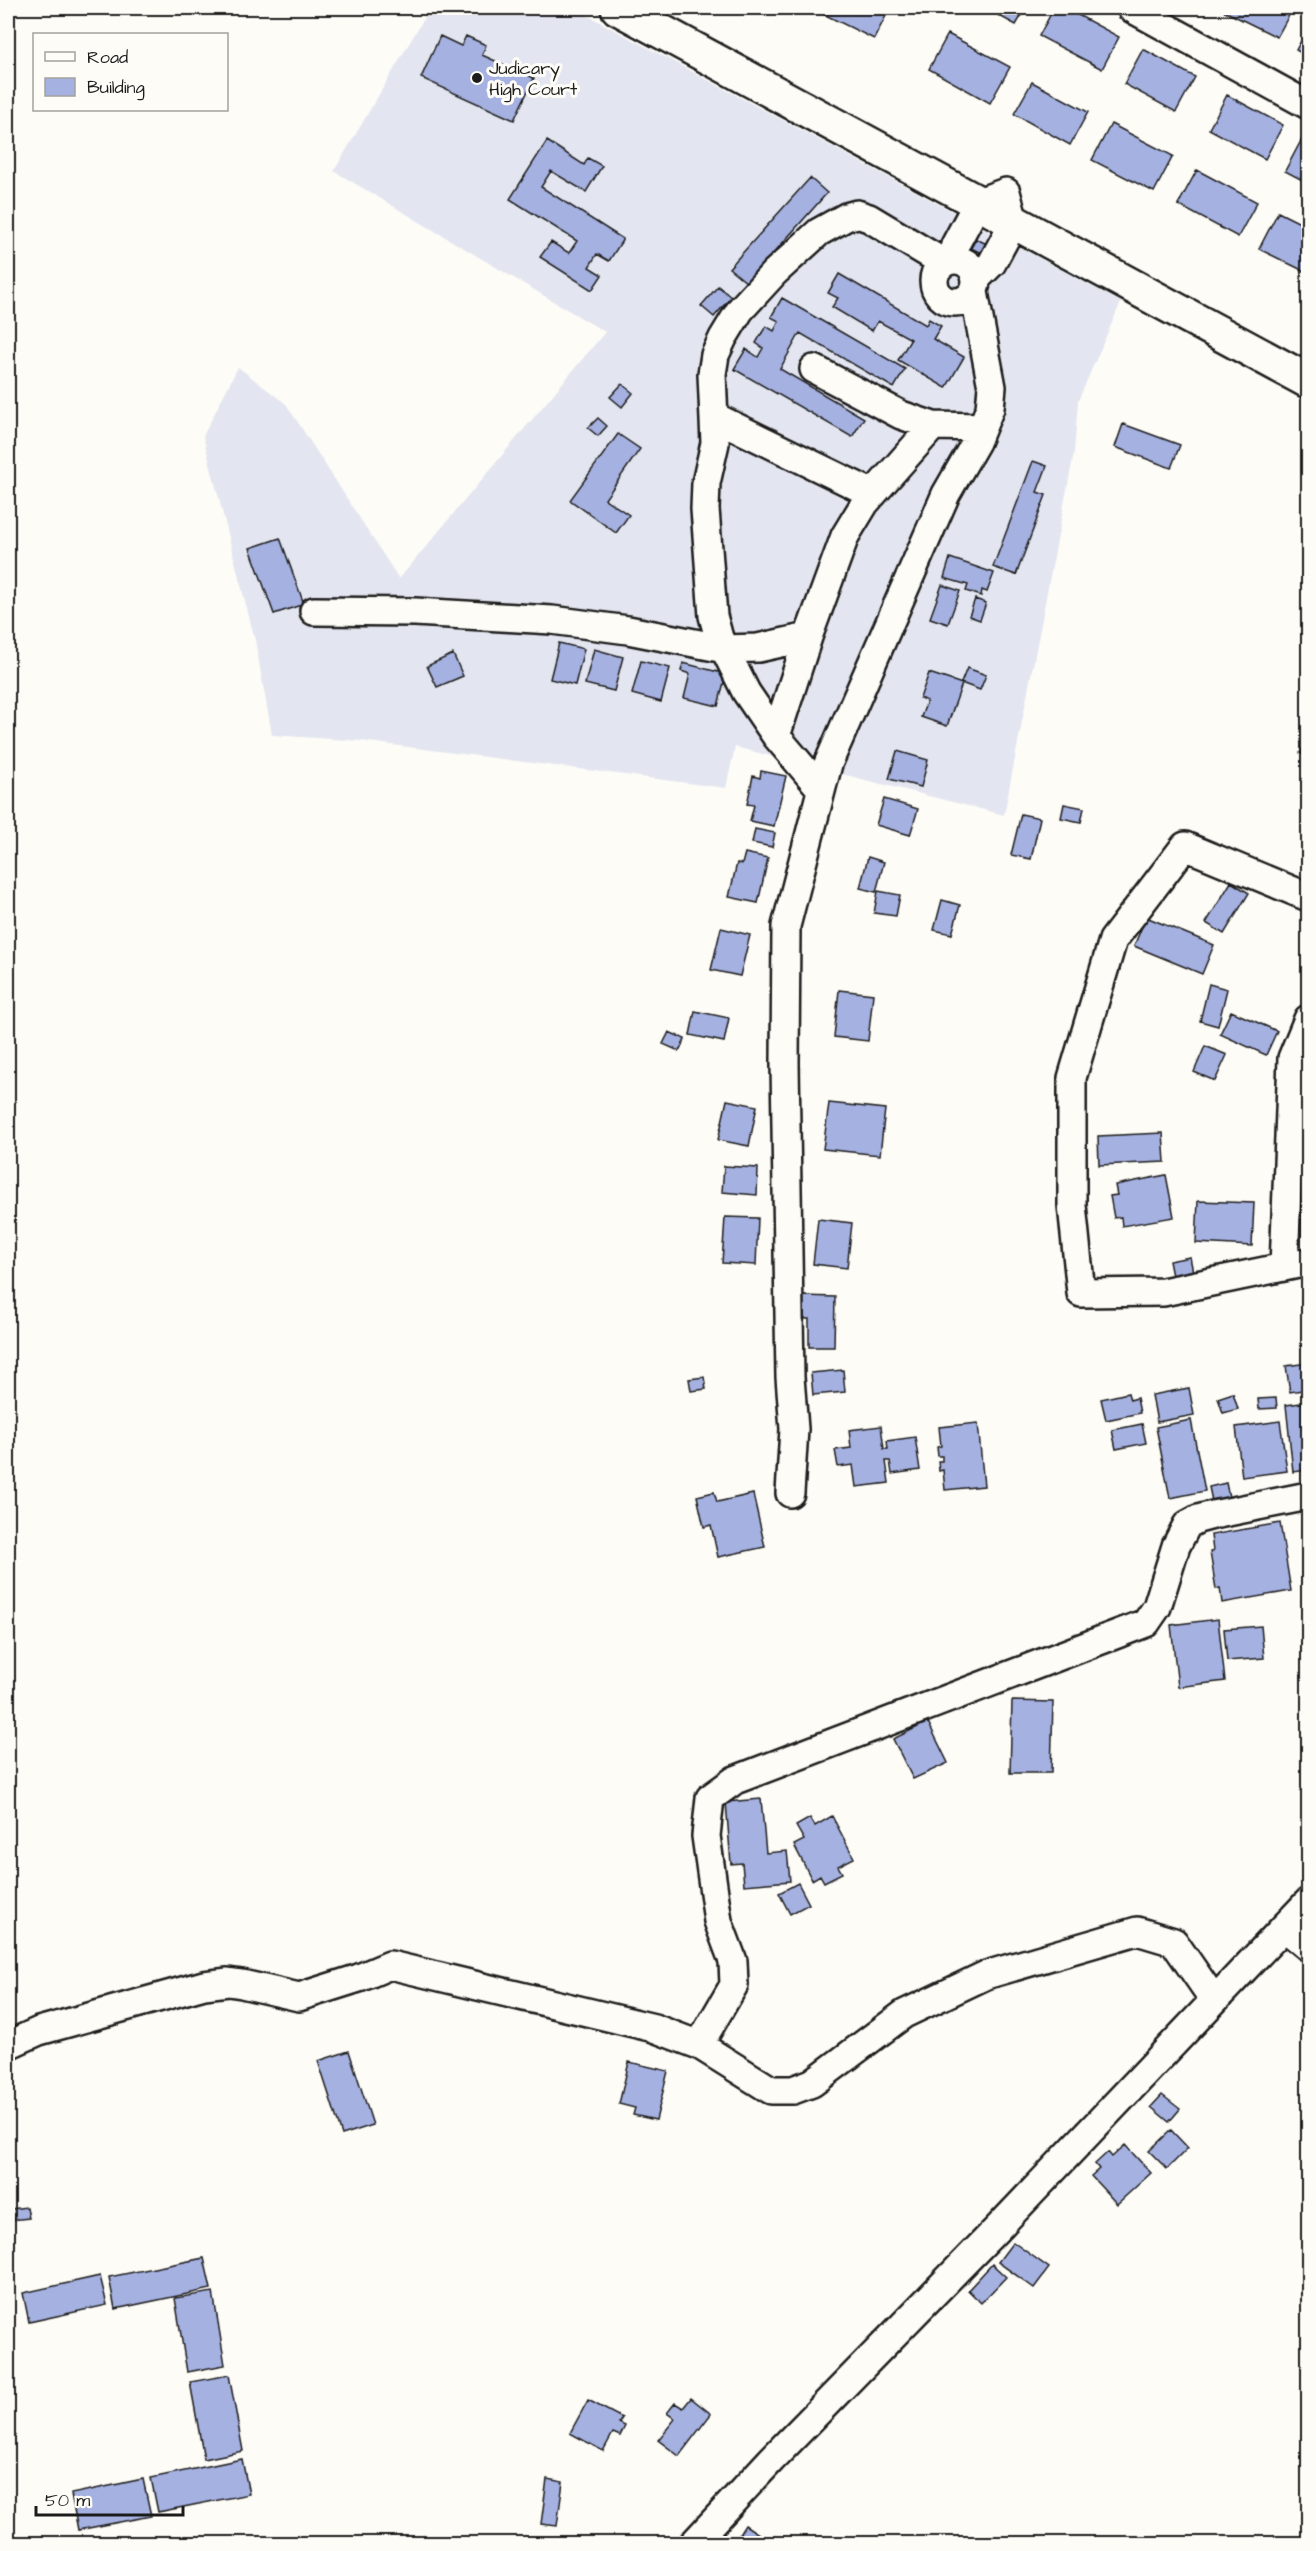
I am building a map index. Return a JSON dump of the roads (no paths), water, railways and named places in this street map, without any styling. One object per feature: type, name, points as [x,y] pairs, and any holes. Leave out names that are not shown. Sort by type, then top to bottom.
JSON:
[{"type":"main road","points":[[618,8],[999,205],[1308,358]]},
{"type":"main road","points":[[665,8],[784,71],[940,159],[999,205],[1308,381]]},
{"type":"street","points":[[1131,8],[1308,105]]},
{"type":"street","points":[[999,205],[992,263],[969,297],[956,303],[943,299],[938,294],[934,280],[939,268],[948,262],[956,245],[999,205]]},
{"type":"street","points":[[790,1493],[794,1429],[790,1377],[785,1076],[786,926],[828,764],[941,505],[982,427],[990,408],[992,387],[975,285],[975,272],[965,262],[948,262],[893,230],[857,214],[846,217],[819,232],[774,273],[740,310],[715,355],[712,374],[715,443],[706,483],[705,509],[713,616],[724,649],[746,692],[776,736],[821,789]]},
{"type":"street","points":[[814,369],[901,415],[933,426],[982,427]]},
{"type":"street","points":[[715,417],[873,494]]},
{"type":"street","points":[[776,736],[808,637],[845,536],[873,494],[933,426]]},
{"type":"street","points":[[314,611],[415,612],[552,620],[628,630],[724,649],[758,648],[808,637]]},
{"type":"street","points":[[1308,897],[1185,846],[1113,940],[1072,1078],[1072,1205],[1081,1293],[1163,1292],[1296,1265],[1292,1058],[1308,1019]]},
{"type":"street","points":[[699,2045],[734,1984],[733,1960],[718,1921],[706,1836],[711,1798],[735,1780],[1146,1623],[1157,1607],[1176,1546],[1188,1526],[1198,1519],[1213,1515],[1308,1496]]},
{"type":"street","points":[[693,2544],[788,2442],[998,2229],[1308,1902]]},
{"type":"street","points":[[1284,1927],[1308,1947]]},
{"type":"street","points":[[8,2045],[50,2028],[204,1985],[235,1983],[300,1997],[359,1978],[390,1965],[654,2028],[699,2045],[771,2090],[793,2090],[812,2083],[904,2014],[986,1975],[1137,1931],[1174,1942],[1214,2000]]},
{"type":"place","name":"Judicary High Court","points":[[477,78]]}]
